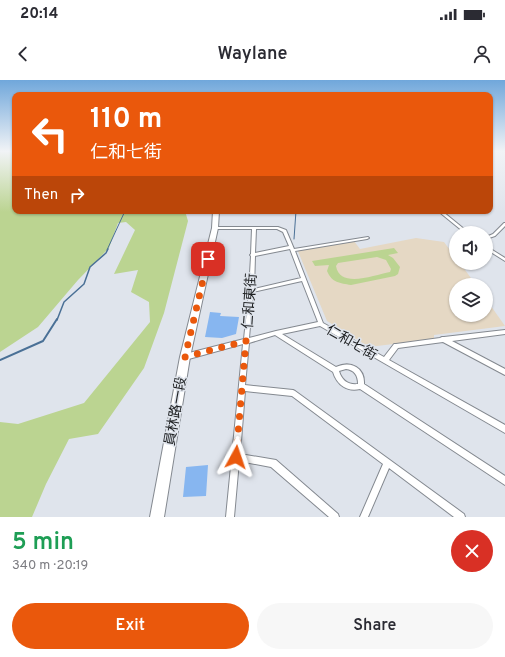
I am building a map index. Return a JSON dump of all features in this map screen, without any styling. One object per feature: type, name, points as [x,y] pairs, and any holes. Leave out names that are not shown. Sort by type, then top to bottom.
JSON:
[{"type":"main road","name":"員林路一段","points":[[158,517],[185,357],[215,228],[216,214]]},
{"type":"street","points":[[444,214],[458,226]]},
{"type":"street","points":[[493,235],[505,224]]},
{"type":"street","points":[[215,228],[282,229],[285,231],[321,324]]},
{"type":"street","name":"仁和東街","points":[[230,517],[251,291],[254,228]]},
{"type":"street","points":[[252,255],[367,238]]},
{"type":"street","points":[[493,252],[505,260]]},
{"type":"street","points":[[251,291],[304,279]]},
{"type":"street","name":"仁和七街","points":[[185,357],[276,333],[321,324],[505,429]]},
{"type":"street","points":[[384,361],[396,346],[441,339],[505,332]]},
{"type":"street","points":[[276,333],[336,370]]},
{"type":"street","points":[[441,339],[505,372]]},
{"type":"street","points":[[336,370],[341,366],[354,368],[360,374],[362,380],[361,386]]},
{"type":"street","points":[[336,370],[337,377],[342,383],[355,388],[361,386]]},
{"type":"street","points":[[361,386],[505,481]]},
{"type":"street","points":[[242,388],[293,393],[461,517]]},
{"type":"street","points":[[236,457],[273,463],[335,517]]},
{"type":"street","points":[[364,517],[387,463]]},
{"type":"shaded area","points":[[416,238],[444,242],[449,249],[449,270],[465,270],[471,278],[449,278],[449,322],[493,322],[493,309],[505,326],[434,335],[434,339],[369,347],[327,321],[297,249],[354,241],[360,249]]},
{"type":"green space","points":[[0,171],[12,171],[12,214],[186,214],[188,221],[164,313],[144,368],[98,434],[69,439],[46,484],[32,517],[0,517],[0,422],[18,424],[84,403],[150,322],[149,302],[131,292],[138,270],[114,274],[135,230],[126,222],[118,223],[109,248],[78,280],[38,327],[0,352]]},
{"type":"green space","points":[[394,248],[398,253],[388,255],[393,258],[400,267],[398,274],[395,276],[351,285],[337,282],[331,278],[327,271],[329,265],[315,266],[312,261]],"holes":[[[377,257],[386,260],[391,269],[390,272],[358,279],[344,277],[339,273],[336,266],[338,263]]]},
{"type":"building","points":[[210,312],[221,313],[220,316],[239,317],[236,334],[222,338],[205,337]]},
{"type":"building","points":[[208,465],[206,496],[183,497],[186,467]]},
{"type":"waterway","points":[[107,250],[124,214]]},
{"type":"waterway","points":[[294,239],[296,214]]},
{"type":"waterway","points":[[57,320],[64,302],[84,284],[90,267],[106,253],[108,249]]},
{"type":"waterway","points":[[0,360],[43,341],[57,319]]},
{"type":"route","points":[[208,259],[185,357],[246,341],[236,457]]}]
